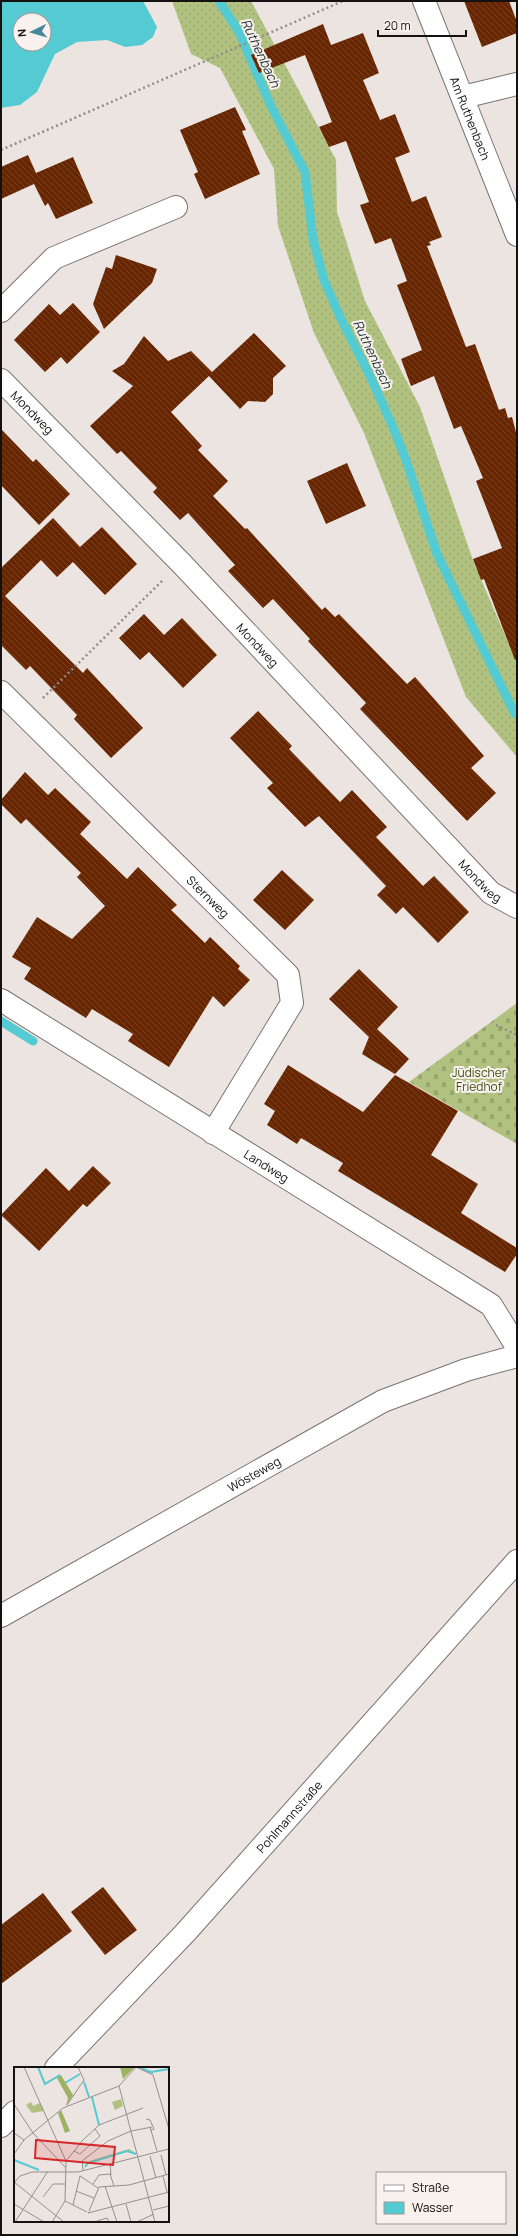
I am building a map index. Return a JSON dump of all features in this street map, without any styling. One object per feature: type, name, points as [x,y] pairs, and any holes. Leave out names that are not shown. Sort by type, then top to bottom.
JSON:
[{"type":"street","name":"Am Ruthenbach","points":[[424,1],[517,235]]},
{"type":"street","points":[[463,97],[517,84]]},
{"type":"street","points":[[1,311],[54,258],[176,207]]},
{"type":"street","name":"Mondweg","points":[[1,380],[180,562],[491,893],[517,907]]},
{"type":"street","name":"Sternweg","points":[[1,692],[288,975],[292,1003],[213,1133]]},
{"type":"street","name":"Landweg","points":[[1,1000],[491,1305],[517,1347]]},
{"type":"street","name":"Wösteweg","points":[[1,1616],[383,1401],[466,1370],[517,1356]]},
{"type":"street","name":"Pohlmannstraße","points":[[57,2067],[186,1932],[517,1561]]},
{"type":"street","points":[[1,2126],[14,2113]]},
{"type":"path","points":[[1,150],[343,1]]},
{"type":"path","points":[[24,714],[161,583],[180,562]]},
{"type":"path","points":[[496,1025],[517,1035]]},
{"type":"green space","points":[[172,1],[251,1],[336,160],[337,212],[365,301],[420,407],[474,563],[517,663],[517,757],[466,697],[364,433],[314,333],[278,226],[274,169],[220,68],[191,54]]},
{"type":"green space","name":"Jüdischer Friedhof","points":[[517,1003],[517,1144],[409,1082]]},
{"type":"water","points":[[1,1],[143,1],[157,27],[153,37],[142,45],[125,47],[107,40],[77,42],[55,54],[37,92],[20,105],[1,108]]},
{"type":"building","points":[[464,1],[509,1],[517,22],[517,33],[482,47]]},
{"type":"building","points":[[323,24],[331,45],[363,33],[379,73],[363,80],[380,120],[395,114],[410,152],[395,158],[412,202],[426,196],[442,237],[429,242],[431,245],[427,246],[466,347],[475,344],[499,410],[505,408],[508,418],[512,417],[517,436],[517,660],[515,660],[484,579],[481,580],[473,559],[502,548],[476,481],[483,478],[461,426],[454,429],[434,376],[411,386],[401,359],[422,350],[397,285],[407,281],[391,238],[375,244],[360,205],[369,202],[346,141],[329,147],[319,127],[332,122],[305,55],[259,73],[251,55]]},
{"type":"building","points":[[235,107],[246,130],[242,131],[260,174],[205,199],[194,174],[198,172],[180,130]]},
{"type":"building","points":[[28,155],[36,173],[73,157],[93,203],[56,219],[48,203],[45,206],[34,184],[1,199],[1,167]]},
{"type":"building","points":[[116,255],[157,269],[152,283],[104,329],[93,304],[106,267],[112,269]]},
{"type":"building","points":[[73,303],[100,332],[67,364],[61,357],[45,372],[14,340],[49,304],[60,315]]},
{"type":"building","points":[[254,333],[286,366],[273,378],[273,394],[265,402],[248,401],[240,409],[209,376],[171,412],[202,446],[198,450],[228,481],[213,496],[245,529],[247,528],[322,610],[325,607],[335,617],[339,614],[407,684],[415,677],[484,756],[471,768],[496,793],[467,821],[360,709],[366,703],[308,641],[310,639],[273,599],[263,608],[228,571],[235,565],[188,513],[180,520],[153,492],[157,488],[121,451],[117,454],[90,426],[133,386],[112,371],[124,364],[144,336],[168,361],[191,351],[212,372]]},
{"type":"building","points":[[1,429],[33,462],[36,459],[70,494],[39,525],[1,485]]},
{"type":"building","points":[[347,463],[366,506],[326,524],[307,481]]},
{"type":"building","points":[[53,518],[80,547],[102,527],[137,564],[105,595],[73,562],[57,577],[41,560],[5,596],[83,673],[87,668],[143,728],[111,758],[74,719],[77,715],[30,666],[26,670],[1,645],[1,568]]},
{"type":"building","points":[[144,614],[164,635],[182,618],[217,655],[183,688],[149,652],[140,660],[119,638]]},
{"type":"building","points":[[258,711],[292,746],[289,749],[340,802],[352,790],[387,827],[376,837],[423,886],[434,876],[469,912],[438,943],[403,907],[396,914],[377,895],[386,886],[319,816],[305,827],[267,788],[273,783],[230,738]]},
{"type":"building","points":[[25,772],[48,795],[55,788],[91,822],[80,834],[127,879],[138,867],[177,905],[171,910],[205,943],[210,937],[240,966],[238,969],[250,980],[224,1007],[213,996],[169,1067],[128,1041],[133,1034],[92,1009],[86,1018],[24,979],[31,968],[12,957],[37,917],[72,939],[105,906],[77,877],[81,873],[26,819],[21,824],[1,804],[1,800]]},
{"type":"building","points":[[282,870],[314,900],[285,930],[253,900]]},
{"type":"building","points":[[359,969],[398,1007],[377,1029],[409,1059],[395,1074],[362,1054],[369,1037],[329,999]]},
{"type":"building","points":[[288,1065],[363,1112],[395,1075],[458,1111],[431,1155],[478,1184],[461,1213],[517,1248],[517,1254],[505,1272],[338,1171],[343,1163],[301,1138],[297,1144],[267,1125],[275,1111],[264,1104]]},
{"type":"building","points":[[93,1166],[111,1183],[87,1207],[83,1204],[39,1251],[1,1215],[46,1168],[69,1191]]},
{"type":"building","points":[[103,1887],[137,1930],[105,1955],[71,1912]]},
{"type":"building","points":[[43,1893],[72,1931],[1,1984],[1,1925]]},
{"type":"waterway","name":"Ruthenbach","points":[[219,1],[239,32],[271,106],[305,172],[313,239],[324,280],[393,427],[406,460],[437,554],[514,712],[517,715]]},
{"type":"waterway","points":[[1,1021],[33,1041]]}]
